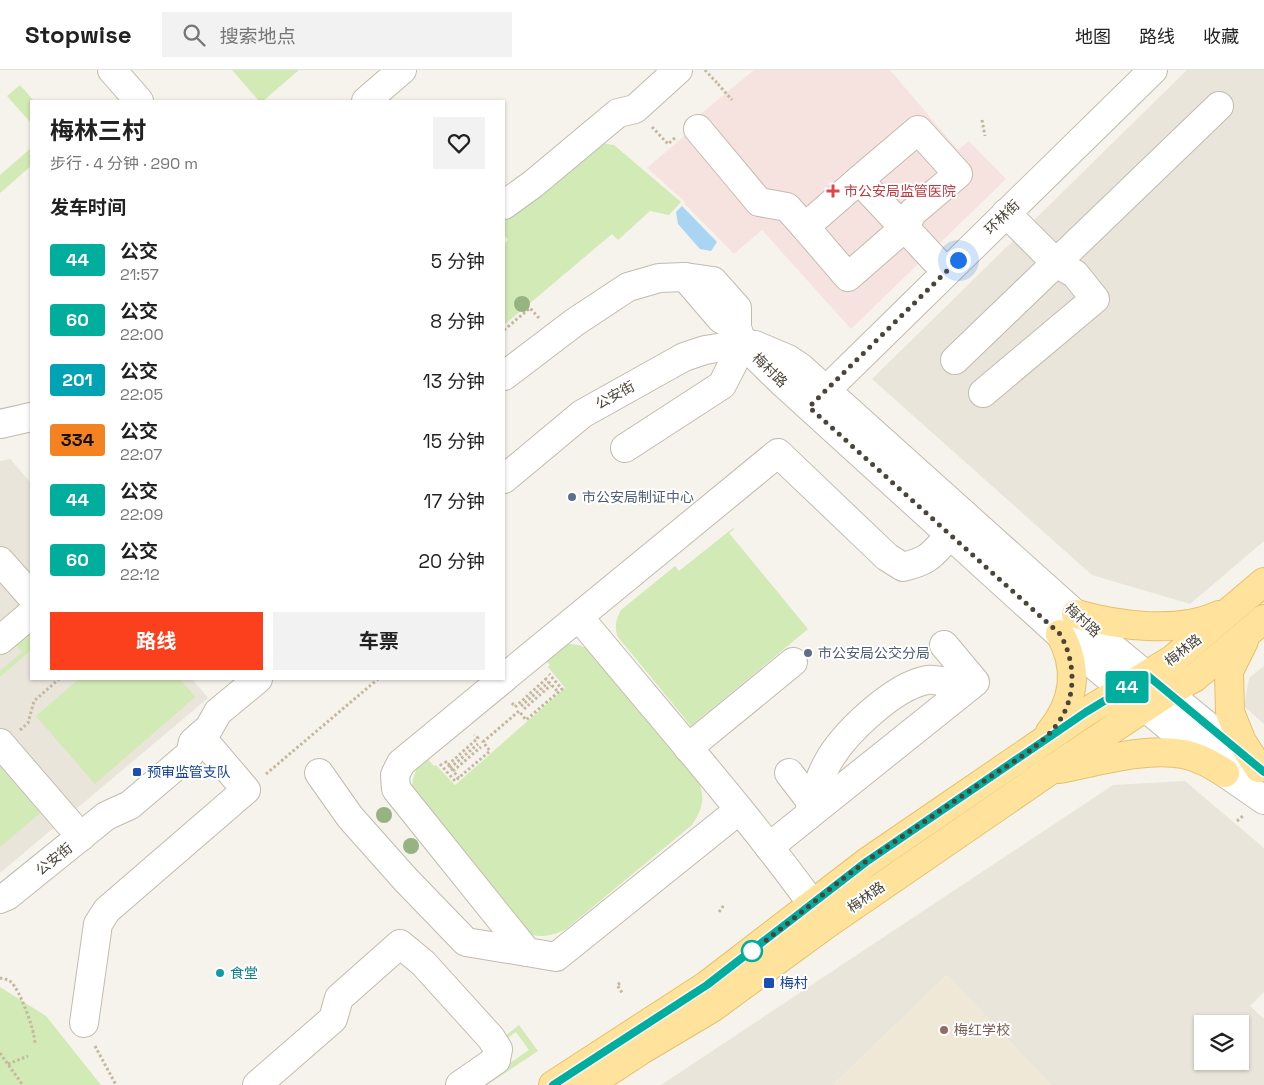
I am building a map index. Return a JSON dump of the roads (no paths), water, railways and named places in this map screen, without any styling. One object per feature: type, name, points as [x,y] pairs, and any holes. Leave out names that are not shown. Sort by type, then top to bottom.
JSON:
[{"type":"main road","name":"梅林路","points":[[588,1085],[643,1048],[712,1008],[819,913],[866,862],[1094,707],[1173,659],[1264,582]]},
{"type":"main road","points":[[1037,745],[1060,720],[1067,704],[1072,671],[1068,624],[1098,620],[1179,626],[1195,624],[1232,610]]},
{"type":"main road","points":[[1256,626],[1229,670],[1229,696],[1230,712],[1235,727],[1249,755],[1262,770]]},
{"type":"main road","name":"梅林路","points":[[553,1085],[707,985],[766,940],[819,913],[1048,772],[1168,692],[1202,672],[1256,626]]},
{"type":"main road","points":[[1048,772],[1145,753],[1163,753],[1182,754],[1196,758],[1225,773]]},
{"type":"street","points":[[112,70],[138,100]]},
{"type":"street","points":[[370,100],[402,70]]},
{"type":"street","points":[[506,203],[533,184],[618,113],[636,109],[678,70]]},
{"type":"street","name":"环林街","points":[[818,399],[1153,70]]},
{"type":"street","points":[[956,360],[1218,106]]},
{"type":"street","points":[[689,131],[759,202],[787,207],[848,277],[904,228],[913,212],[958,174],[918,130],[805,227]]},
{"type":"street","points":[[859,180],[946,272]]},
{"type":"street","points":[[983,393],[1095,299],[1075,274],[1056,263],[1006,213]]},
{"type":"street","points":[[505,375],[575,322],[628,287],[659,278],[685,277],[713,281],[736,308],[740,336],[722,385],[625,448]]},
{"type":"street","name":"梅村路","points":[[740,336],[818,399],[1068,624],[1123,689],[1225,773],[1264,800]]},
{"type":"street","name":"公安街","points":[[505,478],[582,414],[684,357],[740,336]]},
{"type":"street","name":"梅村路","points":[[818,399],[950,535],[1068,624],[1113,648],[1262,770]]},
{"type":"street","points":[[0,424],[30,417]]},
{"type":"street","points":[[505,678],[778,453],[887,557],[903,566],[918,563],[930,557],[950,535]]},
{"type":"street","points":[[0,561],[30,595]]},
{"type":"street","points":[[0,640],[30,615]]},
{"type":"street","points":[[579,617],[739,810],[819,913]]},
{"type":"street","points":[[769,847],[810,809],[975,682],[944,645]]},
{"type":"street","points":[[688,748],[793,662]]},
{"type":"street","name":"公安街","points":[[0,900],[106,816],[130,805],[190,754],[218,712],[257,680]]},
{"type":"street","points":[[88,1032],[98,924],[107,910],[246,790],[201,735],[227,722],[277,680]]},
{"type":"street","points":[[503,680],[401,763],[395,775],[396,789],[527,952]]},
{"type":"street","points":[[810,809],[826,764],[838,746],[852,730],[890,698],[928,680],[942,681],[957,696]]},
{"type":"street","points":[[1,744],[81,837]]},
{"type":"street","points":[[310,763],[350,817],[406,880],[466,942],[556,957],[739,810]]},
{"type":"street","points":[[789,773],[810,809]]},
{"type":"street","points":[[257,1085],[332,1019],[338,998],[400,944],[424,963],[491,1038],[498,1049],[496,1060],[460,1085]]},
{"type":"water","points":[[682,206],[717,242],[711,251],[700,249],[678,224],[676,212]]},
{"type":"place","name":"市公安局监管医院","points":[[833,191]]},
{"type":"place","name":"市公安局制证中心","points":[[572,497]]},
{"type":"place","name":"市公安局公交分局","points":[[808,653]]},
{"type":"place","name":"预审监管支队","points":[[137,772]]},
{"type":"place","name":"食堂","points":[[220,973]]},
{"type":"place","name":"梅村","points":[[769,983]]},
{"type":"place","name":"梅红学校","points":[[944,1030]]}]
